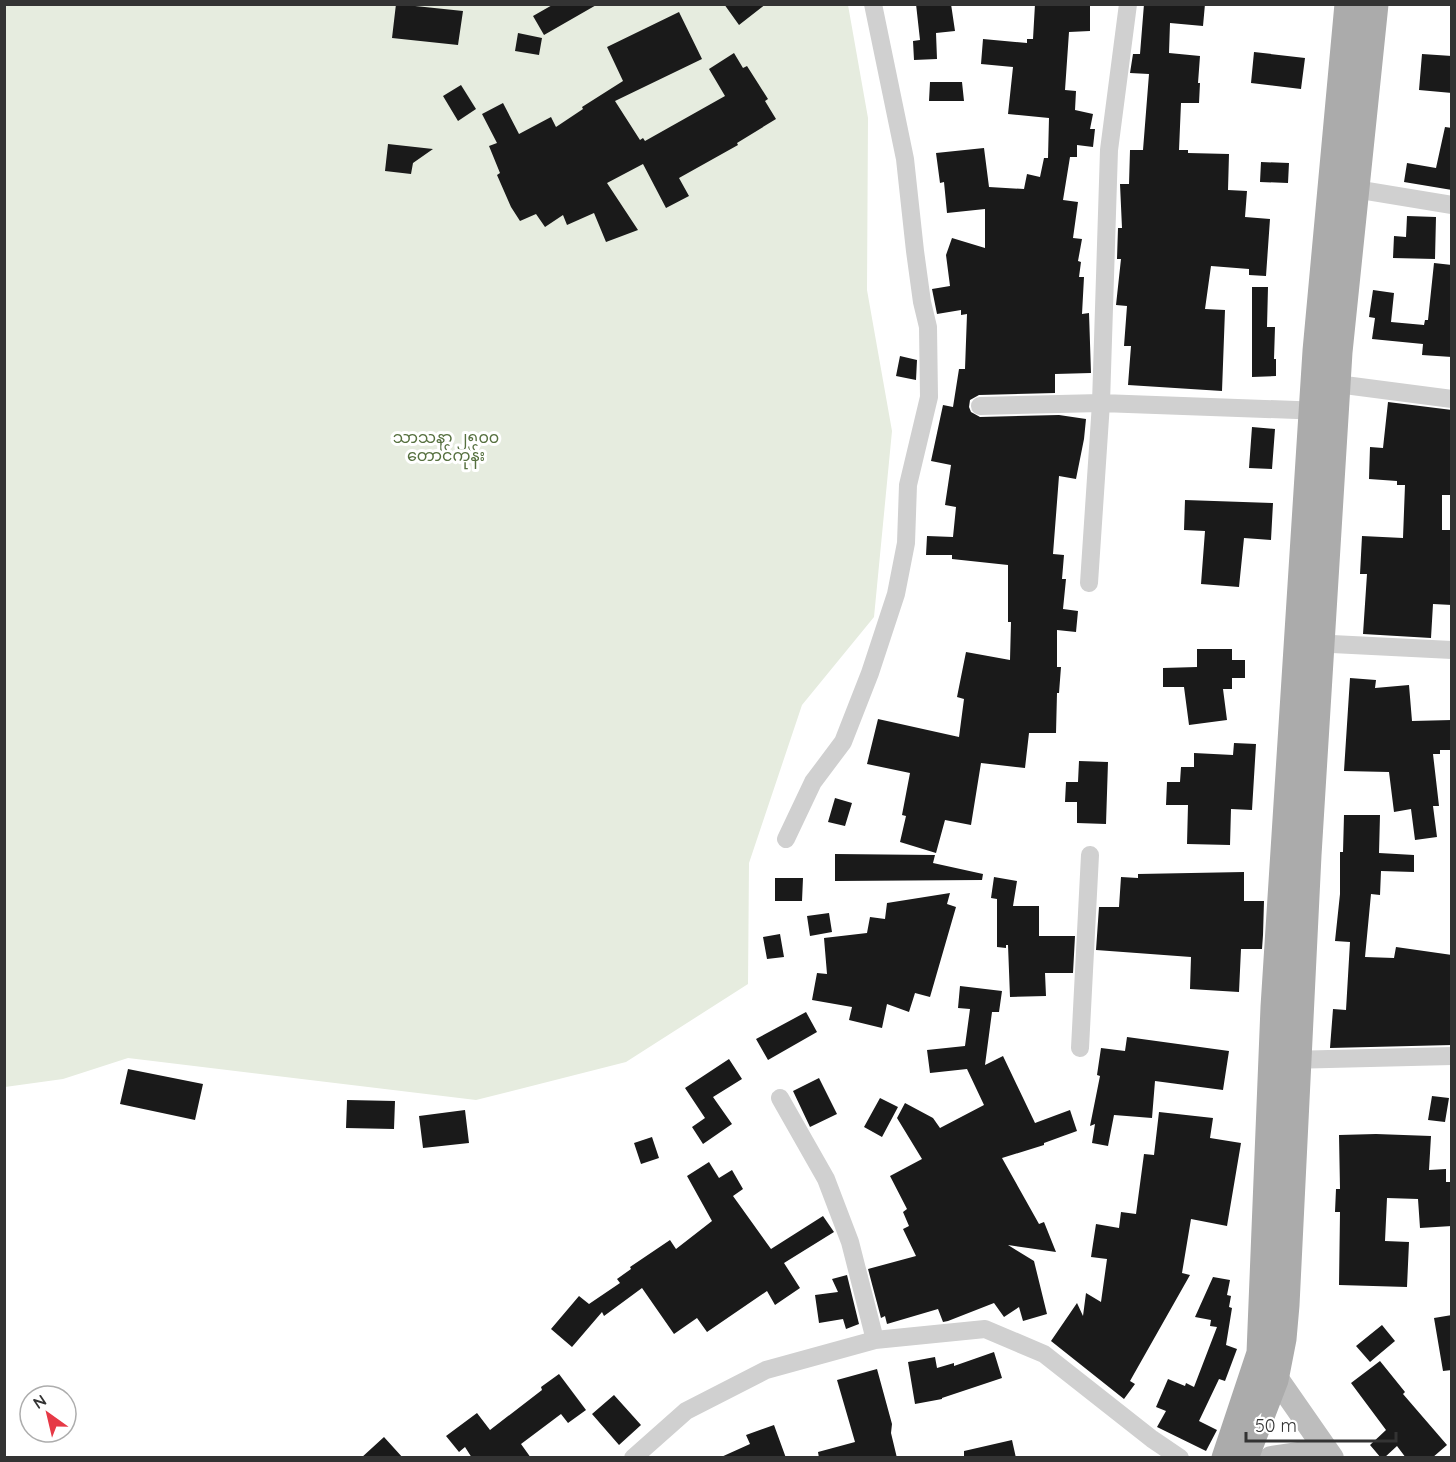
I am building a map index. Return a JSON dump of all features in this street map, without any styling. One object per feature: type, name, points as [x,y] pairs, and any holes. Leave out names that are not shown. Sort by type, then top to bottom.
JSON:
[{"type":"main road","points":[[1224,1458],[1260,1353],[1286,1060],[1308,855],[1309,643],[1324,411],[1316,351],[1348,4]]},
{"type":"main road","points":[[1324,411],[1337,384],[1375,4]]},
{"type":"main road","points":[[1245,1458],[1275,1380],[1283,1339],[1286,1305],[1286,1060]]},
{"type":"main road","points":[[1260,1353],[1275,1380],[1332,1458]]},
{"type":"main road","points":[[1271,1458],[1304,1453],[1317,1458]]},
{"type":"street","points":[[786,839],[813,782],[843,742],[870,673],[892,605],[906,543],[908,485],[929,397],[928,327],[915,251],[905,159],[873,4]]},
{"type":"street","points":[[1089,583],[1101,403],[1109,150],[1128,4]]},
{"type":"street","points":[[1355,189],[1452,205]]},
{"type":"street","points":[[1337,384],[1452,399]]},
{"type":"street","points":[[980,406],[1101,403],[1324,411]]},
{"type":"street","points":[[1309,643],[1452,650]]},
{"type":"street","points":[[1080,1048],[1090,855]]},
{"type":"street","points":[[1286,1060],[1452,1056]]},
{"type":"street","points":[[780,1098],[826,1179],[850,1242],[875,1340]]},
{"type":"street","points":[[633,1458],[686,1411],[766,1370],[875,1340],[985,1329],[1044,1354],[1152,1439],[1180,1458]]},
{"type":"green space","name":"သာသနာ ၂၅၀၀ တောင်ကုန်း","points":[[4,5],[848,5],[868,118],[867,290],[892,431],[874,617],[802,705],[749,863],[748,984],[626,1062],[476,1100],[128,1058],[63,1079],[5,1087]]},
{"type":"building","points":[[396,4],[463,11],[458,45],[392,38]]},
{"type":"building","points":[[554,4],[598,4],[544,35],[533,16]]},
{"type":"building","points":[[724,4],[766,4],[739,25]]},
{"type":"building","points":[[916,4],[951,4],[955,31],[936,33],[937,59],[914,60],[913,41],[920,40]]},
{"type":"building","points":[[1035,4],[1090,4],[1090,31],[1069,32],[1065,90],[1076,91],[1075,110],[1093,114],[1090,129],[1095,129],[1093,147],[1077,145],[1077,157],[1070,157],[1063,200],[1078,202],[1073,238],[1082,239],[1078,261],[1081,262],[1079,277],[1084,277],[1082,314],[1089,313],[1091,373],[1055,374],[1055,393],[979,395],[970,400],[969,407],[971,412],[980,417],[1059,415],[1086,419],[1076,479],[1059,476],[1053,554],[1064,555],[1062,579],[1066,579],[1063,609],[1078,611],[1076,632],[1057,630],[1057,667],[1061,667],[1059,693],[1057,693],[1056,733],[1029,733],[1025,768],[981,763],[971,825],[945,820],[936,853],[900,842],[906,816],[902,815],[910,773],[867,764],[878,719],[959,737],[964,699],[957,697],[966,652],[1010,660],[1011,622],[1008,622],[1008,565],[952,559],[952,555],[926,555],[927,536],[953,537],[956,507],[945,505],[951,465],[931,461],[943,405],[953,407],[959,369],[965,369],[967,314],[961,315],[961,310],[937,314],[932,289],[950,286],[946,255],[952,238],[985,248],[985,209],[947,213],[944,182],[940,183],[936,153],[984,148],[989,187],[1024,189],[1027,174],[1040,177],[1044,158],[1048,158],[1049,118],[1008,114],[1013,67],[981,64],[983,39],[1027,43],[1027,39],[1033,39]]},
{"type":"building","points":[[1144,4],[1205,4],[1203,26],[1170,23],[1169,53],[1200,56],[1199,103],[1181,103],[1179,150],[1188,150],[1188,153],[1229,154],[1228,190],[1247,191],[1245,217],[1270,219],[1266,276],[1249,275],[1249,269],[1211,266],[1205,309],[1225,310],[1222,391],[1128,385],[1131,346],[1124,346],[1127,306],[1116,305],[1121,259],[1117,259],[1118,228],[1122,228],[1120,184],[1129,184],[1130,150],[1143,150],[1149,74],[1130,73],[1133,54],[1140,54]]},
{"type":"building","points":[[679,12],[702,59],[615,101],[640,140],[643,138],[645,141],[725,96],[709,69],[734,53],[743,68],[747,66],[768,99],[765,101],[776,119],[737,143],[738,145],[679,178],[689,196],[666,208],[643,164],[607,183],[638,230],[606,242],[594,213],[567,225],[563,215],[545,227],[536,214],[520,221],[497,175],[500,173],[489,146],[497,143],[482,114],[503,103],[519,134],[551,117],[556,127],[623,81],[607,47]]},
{"type":"building","points":[[518,33],[542,38],[539,55],[515,51]]},
{"type":"building","points":[[1254,52],[1305,58],[1301,89],[1251,83]]},
{"type":"building","points":[[1422,54],[1452,56],[1452,93],[1419,90]]},
{"type":"building","points":[[930,82],[962,82],[964,101],[929,101]]},
{"type":"building","points":[[461,85],[476,109],[458,121],[443,96]]},
{"type":"building","points":[[1445,127],[1452,128],[1452,190],[1404,182],[1407,163],[1436,168]]},
{"type":"building","points":[[388,144],[433,149],[413,163],[411,174],[385,171]]},
{"type":"building","points":[[1261,162],[1289,163],[1288,183],[1260,182]]},
{"type":"building","points":[[1407,216],[1436,217],[1435,259],[1393,258],[1394,236],[1406,237]]},
{"type":"building","points":[[1434,263],[1452,265],[1452,357],[1422,355],[1423,344],[1372,339],[1375,318],[1369,317],[1373,290],[1394,293],[1391,322],[1424,325],[1425,320],[1428,320]]},
{"type":"building","points":[[1252,287],[1268,287],[1267,327],[1275,327],[1276,376],[1252,377]]},
{"type":"building","points":[[900,356],[917,360],[916,380],[896,376]]},
{"type":"building","points":[[1388,402],[1452,410],[1452,495],[1442,495],[1442,530],[1452,530],[1452,605],[1433,604],[1431,638],[1363,634],[1367,574],[1360,574],[1362,536],[1403,538],[1405,485],[1397,485],[1397,481],[1369,479],[1370,447],[1383,448]]},
{"type":"building","points":[[1252,427],[1275,429],[1272,469],[1249,468]]},
{"type":"building","points":[[1185,500],[1273,503],[1271,540],[1244,538],[1239,587],[1201,584],[1205,531],[1184,530]]},
{"type":"building","points":[[1197,649],[1232,649],[1232,660],[1245,660],[1245,678],[1232,678],[1232,689],[1223,689],[1227,720],[1189,725],[1184,687],[1163,687],[1163,668],[1197,667]]},
{"type":"building","points":[[1350,678],[1376,680],[1375,688],[1409,685],[1412,721],[1452,720],[1452,750],[1440,750],[1440,754],[1433,754],[1439,806],[1433,806],[1437,837],[1415,840],[1411,809],[1394,812],[1389,772],[1344,771]]},
{"type":"building","points":[[1234,743],[1256,744],[1252,810],[1231,809],[1230,845],[1187,844],[1188,805],[1166,805],[1167,782],[1180,782],[1181,767],[1194,767],[1194,753],[1233,755]]},
{"type":"building","points":[[1079,761],[1108,762],[1106,824],[1077,823],[1077,802],[1065,802],[1066,782],[1078,782]]},
{"type":"building","points":[[835,798],[852,803],[845,826],[828,822]]},
{"type":"building","points":[[1344,815],[1380,815],[1379,853],[1414,855],[1414,872],[1381,871],[1380,895],[1371,894],[1365,957],[1394,958],[1396,947],[1452,955],[1452,1045],[1330,1048],[1333,1009],[1346,1010],[1350,942],[1335,941]]},
{"type":"building","points":[[835,854],[935,855],[933,863],[983,874],[982,880],[835,881]]},
{"type":"building","points":[[1244,872],[1244,901],[1264,901],[1263,935],[1262,949],[1241,949],[1239,992],[1190,989],[1191,957],[1096,950],[1099,907],[1119,907],[1121,877],[1138,878],[1138,874]]},
{"type":"building","points":[[994,877],[1017,881],[1013,906],[1039,906],[1039,936],[1075,936],[1073,973],[1045,973],[1046,996],[1010,997],[1008,945],[1006,948],[997,947],[997,899],[991,898]]},
{"type":"building","points":[[775,878],[803,878],[802,901],[775,901]]},
{"type":"building","points":[[950,893],[947,904],[956,907],[930,997],[915,993],[909,1012],[887,1004],[882,1028],[849,1020],[852,1007],[812,1000],[817,973],[827,974],[824,938],[867,933],[870,917],[885,919],[887,903]]},
{"type":"building","points":[[829,913],[832,932],[810,936],[807,916]]},
{"type":"building","points":[[780,934],[784,957],[767,959],[763,937]]},
{"type":"building","points":[[960,986],[1002,991],[999,1012],[992,1012],[985,1065],[1003,1056],[1035,1123],[1070,1110],[1077,1131],[1044,1143],[1044,1145],[1002,1158],[1039,1224],[1044,1222],[1056,1252],[1008,1245],[1034,1261],[1047,1314],[1023,1321],[1019,1307],[1004,1317],[994,1303],[943,1322],[938,1309],[887,1324],[885,1316],[881,1318],[868,1269],[916,1256],[903,1229],[909,1226],[903,1212],[907,1209],[890,1176],[922,1159],[897,1118],[905,1103],[933,1118],[940,1128],[984,1105],[967,1069],[930,1073],[927,1050],[965,1046],[970,1009],[958,1008]]},
{"type":"building","points":[[806,1012],[817,1032],[768,1060],[756,1039]]},
{"type":"building","points":[[1127,1037],[1229,1051],[1223,1090],[1155,1081],[1152,1118],[1114,1115],[1108,1146],[1092,1143],[1095,1124],[1090,1126],[1100,1076],[1097,1075],[1101,1048],[1125,1051]]},
{"type":"building","points":[[729,1059],[742,1079],[713,1097],[732,1124],[703,1144],[692,1127],[705,1118],[685,1088]]},
{"type":"building","points":[[128,1069],[203,1084],[195,1120],[120,1104]]},
{"type":"building","points":[[819,1078],[837,1114],[810,1127],[793,1091]]},
{"type":"building","points":[[1432,1096],[1449,1098],[1445,1122],[1428,1120]]},
{"type":"building","points":[[880,1098],[898,1107],[882,1137],[864,1127]]},
{"type":"building","points":[[347,1100],[395,1101],[394,1129],[346,1128]]},
{"type":"building","points":[[465,1110],[469,1143],[423,1148],[419,1116]]},
{"type":"building","points":[[1159,1112],[1213,1118],[1210,1138],[1241,1143],[1227,1226],[1191,1219],[1182,1273],[1190,1275],[1130,1381],[1135,1384],[1124,1399],[1051,1341],[1077,1303],[1083,1316],[1086,1293],[1101,1302],[1107,1259],[1091,1257],[1096,1224],[1119,1228],[1121,1212],[1136,1214],[1144,1154],[1154,1155]]},
{"type":"building","points":[[1339,1135],[1431,1136],[1429,1170],[1446,1169],[1446,1182],[1451,1182],[1452,1226],[1420,1228],[1418,1199],[1387,1198],[1385,1241],[1409,1242],[1407,1287],[1339,1285],[1340,1212],[1335,1212],[1336,1189],[1340,1189]]},
{"type":"building","points":[[652,1137],[659,1158],[641,1164],[634,1143]]},
{"type":"building","points":[[709,1162],[719,1178],[732,1170],[743,1189],[733,1196],[771,1249],[823,1216],[834,1232],[784,1263],[800,1288],[775,1305],[767,1291],[707,1332],[697,1318],[674,1334],[642,1288],[604,1316],[602,1312],[572,1347],[551,1329],[579,1296],[589,1304],[620,1283],[617,1279],[631,1269],[630,1267],[670,1240],[676,1249],[712,1221],[687,1176]]},
{"type":"building","points":[[847,1275],[859,1324],[846,1329],[843,1319],[819,1323],[815,1295],[838,1292],[832,1279]]},
{"type":"building","points":[[1213,1277],[1230,1280],[1227,1295],[1231,1296],[1229,1307],[1232,1308],[1226,1345],[1237,1349],[1225,1381],[1219,1379],[1199,1421],[1217,1430],[1206,1451],[1157,1427],[1166,1411],[1156,1407],[1168,1379],[1194,1387],[1217,1327],[1210,1326],[1211,1320],[1195,1317]]},
{"type":"building","points":[[1452,1315],[1452,1370],[1443,1371],[1434,1318]]},
{"type":"building","points":[[1382,1325],[1395,1341],[1370,1362],[1356,1346]]},
{"type":"building","points":[[994,1352],[1002,1378],[942,1399],[915,1404],[908,1362],[935,1357],[937,1368],[954,1363],[954,1366]]},
{"type":"building","points":[[1380,1361],[1405,1392],[1403,1394],[1447,1445],[1432,1458],[1406,1458],[1397,1446],[1381,1458],[1370,1445],[1386,1430],[1351,1383]]},
{"type":"building","points":[[877,1369],[892,1424],[891,1433],[897,1458],[819,1458],[818,1452],[855,1442],[837,1380]]},
{"type":"building","points":[[559,1374],[586,1410],[568,1423],[561,1414],[521,1444],[531,1458],[472,1458],[465,1447],[459,1452],[446,1436],[477,1413],[490,1430]]},
{"type":"building","points":[[614,1395],[641,1425],[619,1445],[592,1414]]},
{"type":"building","points":[[774,1425],[786,1458],[719,1458],[750,1444],[746,1435]]},
{"type":"building","points":[[384,1437],[403,1458],[361,1458]]},
{"type":"building","points":[[1012,1440],[1016,1458],[964,1458],[964,1451]]}]
